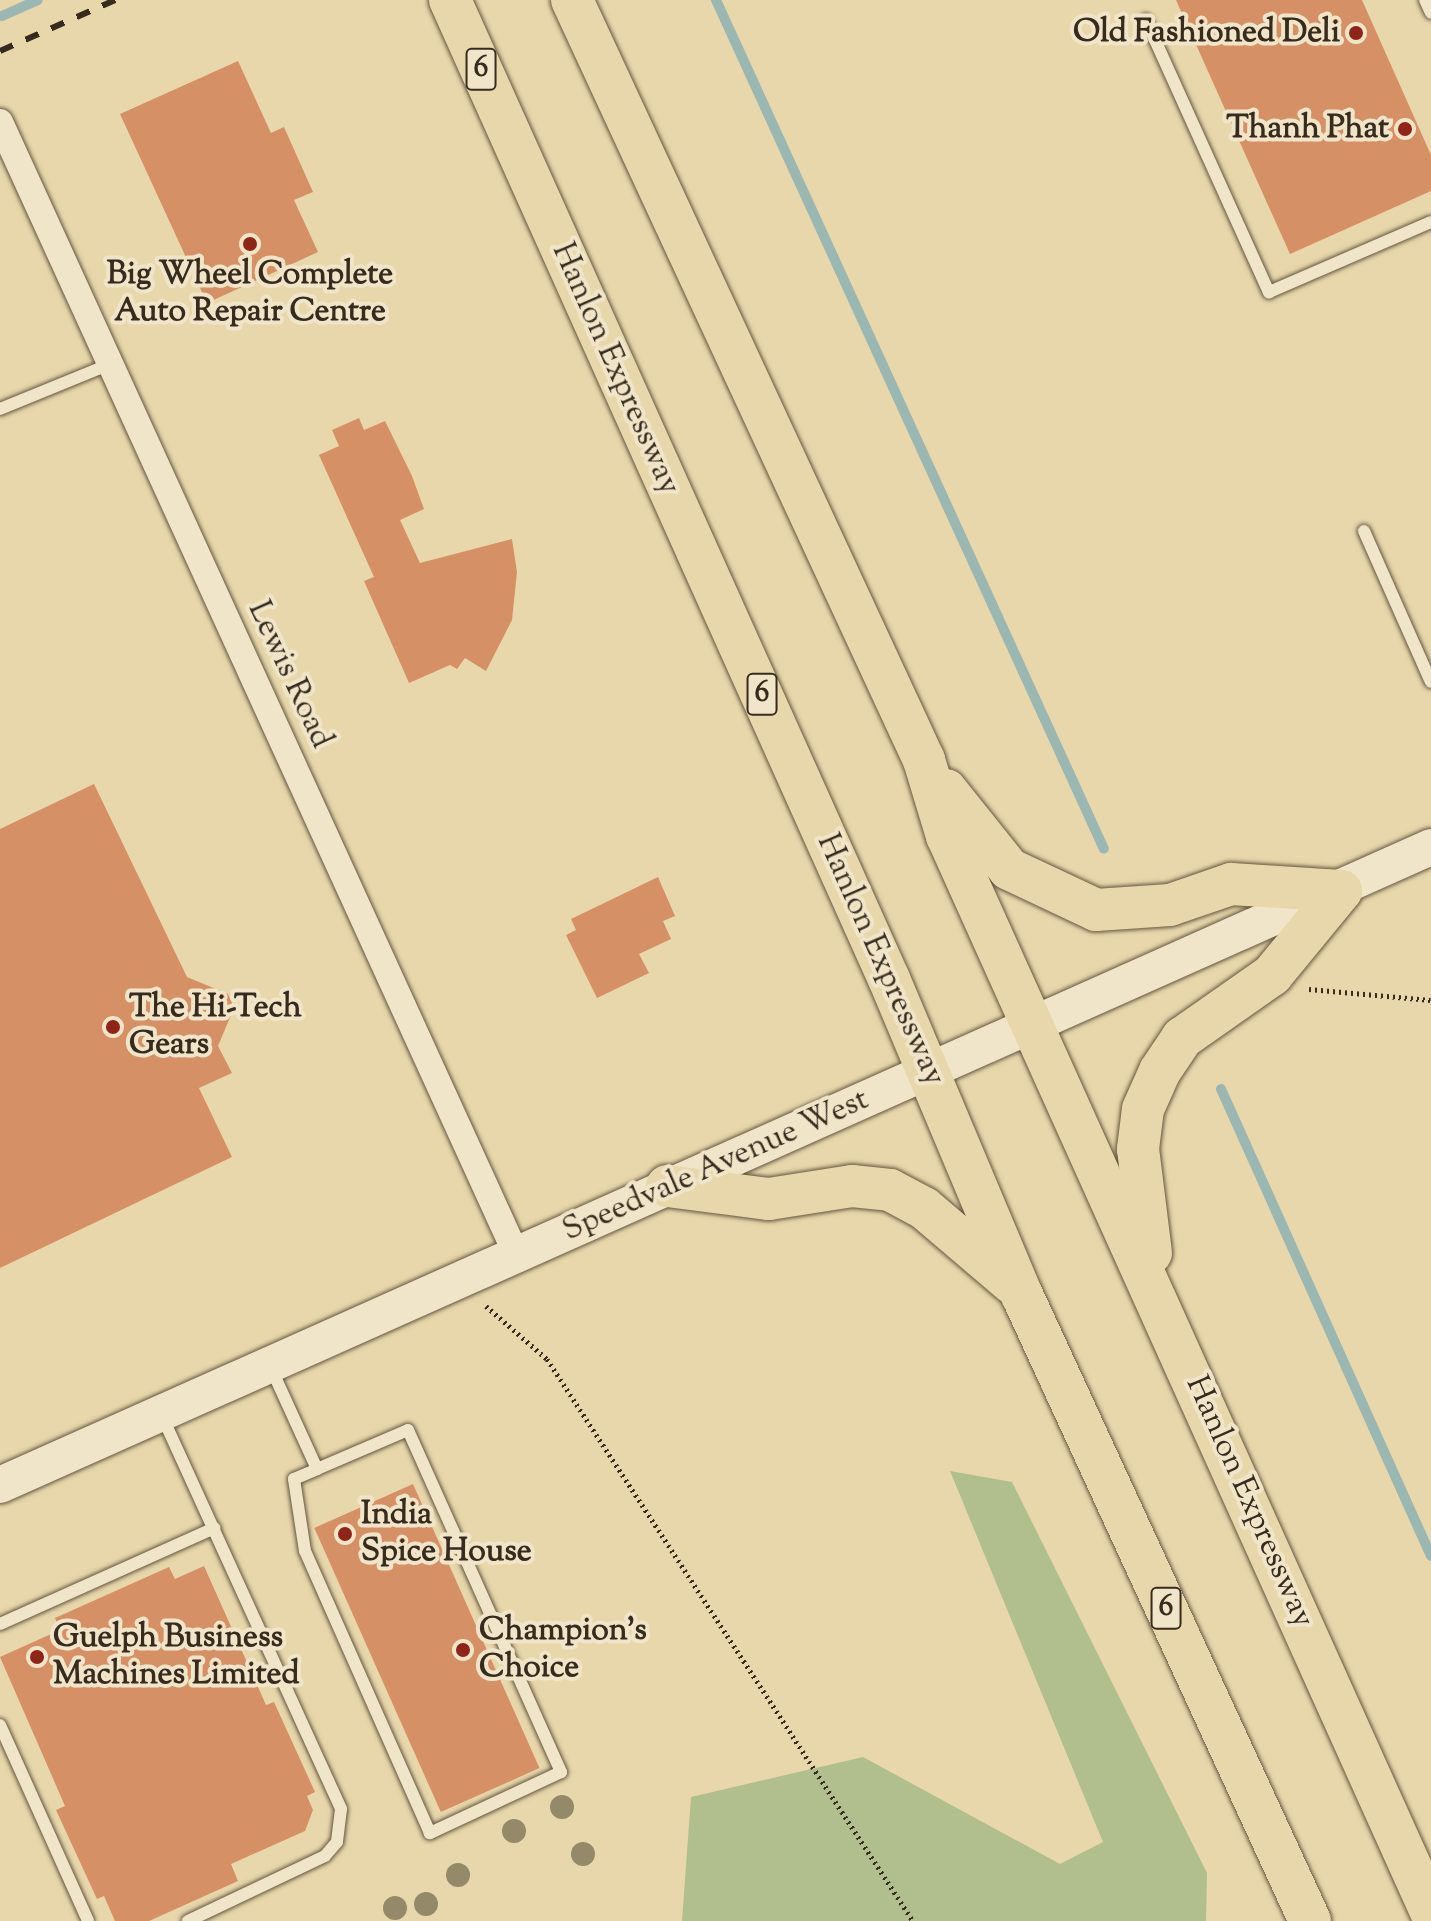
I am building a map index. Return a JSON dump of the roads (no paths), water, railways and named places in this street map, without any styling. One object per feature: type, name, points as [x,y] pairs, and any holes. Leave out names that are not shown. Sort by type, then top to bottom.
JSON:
[{"type":"highway","name":"Hanlon Expressway","points":[[450,0],[929,1070],[1022,1295],[1310,1921]]},
{"type":"highway","name":"Hanlon Expressway","points":[[572,0],[924,760],[947,836],[1158,1298],[1431,1912]]},
{"type":"highway","points":[[924,760],[1009,869],[1096,910],[1170,905],[1231,884],[1341,891]]},
{"type":"highway","points":[[1158,1298],[1138,1149],[1143,1109],[1160,1071],[1182,1038],[1272,975],[1341,891]]},
{"type":"highway","points":[[667,1186],[769,1199],[852,1186],[890,1190],[959,1235],[1022,1295]]},
{"type":"main road","name":"Speedvale Avenue West","points":[[0,1485],[929,1070],[1035,1028],[1341,891],[1431,847]]},
{"type":"street","name":"Lewis Road","points":[[0,122],[517,1256]]},
{"type":"lane","points":[[1425,0],[1431,13]]},
{"type":"lane","points":[[1146,20],[1269,292],[1431,222]]},
{"type":"lane","points":[[0,409],[110,364]]},
{"type":"lane","points":[[1364,531],[1431,682]]},
{"type":"lane","points":[[270,1365],[317,1469]]},
{"type":"lane","points":[[161,1413],[334,1790],[342,1827],[331,1849],[310,1866],[188,1921]]},
{"type":"lane","points":[[408,1430],[561,1772],[430,1833],[305,1551],[294,1479],[317,1469],[408,1430]]},
{"type":"lane","points":[[0,1624],[215,1528]]},
{"type":"lane","points":[[0,1725],[88,1921]]},
{"type":"waterway","points":[[2,16],[38,0]]},
{"type":"waterway","points":[[716,0],[1104,849]]},
{"type":"waterway","points":[[1221,1089],[1431,1556]]},
{"type":"railway","points":[[0,51],[115,0]]},
{"type":"place","name":"Old Fashioned Deli","points":[[1356,33]]},
{"type":"place","name":"Thanh Phat","points":[[1405,129]]},
{"type":"place","name":"Big Wheel Complete Auto Repair Centre","points":[[250,244]]},
{"type":"place","name":"The Hi-Tech Gears","points":[[113,1027]]},
{"type":"place","name":"India Spice House","points":[[345,1534]]},
{"type":"place","name":"Champion's Choice","points":[[463,1650]]},
{"type":"place","name":"Guelph Business Machines Limited","points":[[37,1657]]}]
